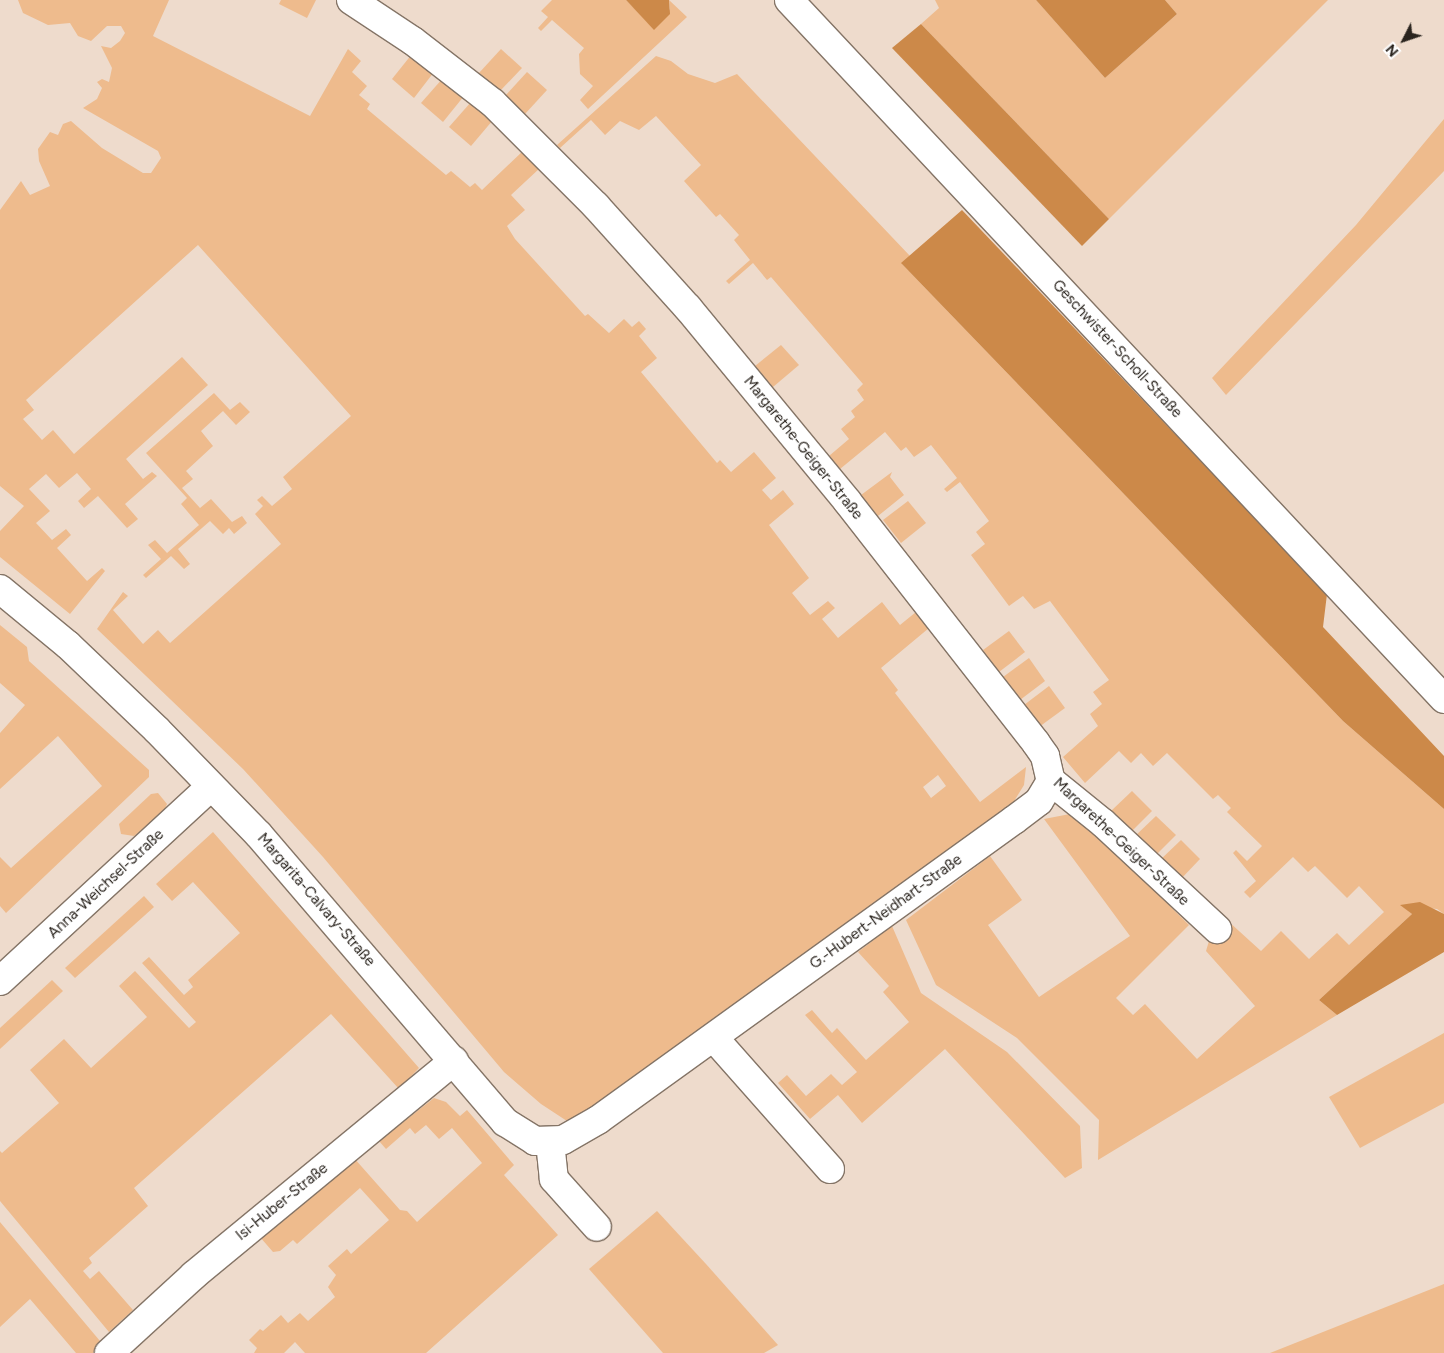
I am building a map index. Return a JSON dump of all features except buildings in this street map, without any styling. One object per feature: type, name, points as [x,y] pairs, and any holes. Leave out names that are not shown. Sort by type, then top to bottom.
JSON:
[{"type":"street","name":"Margarethe-Geiger-Straße","points":[[351,0],[447,66],[493,103],[626,238],[781,418],[938,617],[1045,756],[1051,781],[1103,823],[1217,929]]},
{"type":"street","name":"Geschwister-Scholl-Straße","points":[[789,0],[1444,699]]},
{"type":"street","name":"Margarita-Calvary-Straße","points":[[0,589],[68,645],[211,786],[279,857],[512,1128],[535,1141],[550,1142]]},
{"type":"street","name":"G.-Hubert-Neidhart-Straße","points":[[550,1142],[575,1134],[598,1120],[714,1038],[1039,801],[1051,781]]},
{"type":"street","name":"Anna-Weichsel-Straße","points":[[0,981],[211,786]]},
{"type":"street","points":[[714,1038],[830,1169]]},
{"type":"street","name":"Isi-Huber-Straße","points":[[114,1351],[194,1275],[454,1061]]},
{"type":"street","points":[[550,1142],[554,1179],[597,1227]]},
{"type":"shaded area","points":[[18,0],[169,0],[153,36],[310,116],[348,49],[361,61],[352,72],[367,86],[359,95],[370,104],[367,109],[446,175],[451,171],[470,187],[475,183],[482,190],[524,150],[540,168],[511,195],[525,210],[507,226],[515,239],[585,316],[588,314],[609,333],[624,319],[632,327],[639,321],[646,329],[639,336],[657,358],[641,372],[717,463],[720,460],[731,472],[754,452],[776,478],[762,490],[771,500],[783,490],[794,504],[769,525],[809,578],[792,593],[810,615],[828,601],[835,608],[822,619],[838,638],[882,602],[900,625],[916,612],[929,628],[881,668],[898,690],[895,693],[980,802],[1026,767],[1024,785],[1011,806],[570,1123],[541,1104],[504,1072],[323,857],[243,769],[97,629],[123,592],[128,596],[113,610],[143,644],[158,630],[170,643],[281,544],[255,514],[263,506],[257,500],[262,496],[272,506],[292,489],[283,477],[351,416],[198,245],[26,400],[34,410],[23,419],[42,440],[53,430],[74,454],[182,357],[208,385],[126,459],[143,479],[152,472],[157,476],[125,504],[138,519],[127,528],[98,496],[84,508],[78,501],[91,489],[77,473],[59,488],[46,474],[29,489],[50,511],[36,523],[52,540],[66,529],[71,535],[57,548],[87,581],[102,568],[105,571],[70,614],[0,557],[0,531],[24,506],[0,486],[0,210],[21,181],[30,195],[50,186],[39,161],[38,149],[50,132],[58,135],[63,124],[71,121],[102,148],[143,173],[151,173],[161,158],[158,151],[83,108],[97,99],[102,88],[97,82],[102,79],[109,82],[112,68],[101,46],[111,48],[120,41],[125,33],[121,26],[107,26],[91,41],[78,36],[70,23],[48,25],[23,13]],"holes":[[[938,775],[946,786],[931,798],[923,787]]]},
{"type":"shaded area","points":[[281,0],[316,0],[307,18],[279,4]]},
{"type":"shaded area","points":[[552,0],[626,0],[654,29],[670,9],[669,0],[687,17],[588,109],[580,100],[593,86],[580,74],[579,54],[584,48],[552,20],[541,31],[538,28],[548,17],[541,11]]},
{"type":"shaded area","points":[[626,0],[669,0],[670,14],[654,30]]},
{"type":"shaded area","points":[[935,0],[1036,0],[1105,78],[1177,14],[1165,0],[1328,0],[1109,219],[921,24],[939,8]]},
{"type":"shaded area","points":[[1036,0],[1165,0],[1177,14],[1105,78]]},
{"type":"shaded area","points":[[921,24],[1109,219],[1082,246],[892,48]]},
{"type":"shaded area","points":[[501,49],[522,68],[500,91],[479,73]]},
{"type":"shaded area","points":[[412,54],[434,72],[414,98],[392,79]]},
{"type":"shaded area","points":[[656,56],[671,61],[688,74],[715,83],[737,74],[910,256],[902,264],[1343,721],[1444,809],[1444,914],[1437,909],[1401,905],[1412,914],[1319,1000],[1337,1015],[1098,1160],[1099,1120],[1017,1038],[936,985],[906,920],[990,856],[1022,900],[988,925],[1039,997],[1130,936],[1044,819],[1070,814],[1093,830],[1189,925],[1116,998],[1133,1015],[1145,1004],[1197,1059],[1255,1006],[1206,951],[1209,941],[1228,921],[1261,951],[1281,931],[1309,959],[1337,933],[1349,945],[1384,912],[1359,886],[1347,898],[1315,866],[1308,872],[1293,857],[1250,898],[1244,892],[1256,881],[1233,853],[1236,850],[1247,861],[1262,846],[1227,812],[1231,808],[1218,795],[1213,799],[1167,753],[1153,766],[1141,753],[1131,763],[1119,751],[1085,783],[1063,757],[1098,726],[1090,714],[1102,704],[1093,692],[1109,680],[1050,601],[1034,609],[1023,596],[1009,606],[971,555],[985,544],[976,532],[989,521],[960,482],[947,492],[944,489],[957,478],[931,445],[914,457],[906,447],[901,451],[885,432],[840,469],[829,456],[849,439],[841,429],[855,417],[851,411],[864,400],[857,390],[863,384],[771,277],[767,280],[753,263],[729,284],[726,281],[750,260],[734,240],[739,235],[720,214],[716,217],[684,181],[701,165],[656,116],[639,130],[620,121],[605,135],[591,120],[560,148],[557,145]]},
{"type":"shaded area","points":[[527,72],[547,90],[525,114],[505,96]]},
{"type":"shaded area","points":[[443,78],[464,96],[443,122],[421,103]]},
{"type":"shaded area","points":[[471,102],[493,120],[471,146],[449,127]]},
{"type":"shaded area","points":[[1444,119],[1444,171],[1226,395],[1212,378],[1356,225]]},
{"type":"shaded area","points":[[962,210],[1327,594],[1323,627],[1444,756],[1444,809],[1343,721],[901,263]]},
{"type":"shaded area","points":[[781,345],[799,365],[773,387],[755,366]]},
{"type":"shaded area","points":[[214,393],[230,410],[240,402],[250,412],[236,425],[223,411],[201,431],[213,446],[186,471],[193,479],[182,488],[200,508],[211,499],[232,522],[242,516],[247,523],[234,534],[229,528],[223,534],[210,521],[178,549],[190,564],[184,569],[171,556],[146,578],[143,575],[161,559],[148,545],[155,540],[167,553],[199,525],[181,504],[187,498],[146,453]]},
{"type":"shaded area","points":[[892,472],[890,477],[904,495],[878,516],[861,495]]},
{"type":"shaded area","points":[[908,501],[926,523],[901,543],[883,520]]},
{"type":"shaded area","points":[[0,625],[27,647],[29,661],[149,770],[149,777],[6,913],[0,906],[0,857],[11,868],[102,786],[58,736],[0,789],[0,733],[25,705],[0,683]]},
{"type":"shaded area","points":[[1009,631],[1025,652],[999,672],[983,650]]},
{"type":"shaded area","points":[[1029,658],[1045,681],[1020,700],[1003,677]]},
{"type":"shaded area","points":[[1049,686],[1065,708],[1039,727],[1024,705]]},
{"type":"shaded area","points":[[1132,791],[1152,811],[1130,833],[1111,811]]},
{"type":"shaded area","points":[[158,793],[167,804],[163,813],[134,836],[121,834],[119,824],[151,794]]},
{"type":"shaded area","points":[[1156,816],[1176,835],[1154,857],[1134,837]]},
{"type":"shaded area","points":[[213,832],[419,1068],[399,1089],[331,1014],[134,1188],[148,1206],[89,1258],[92,1263],[83,1271],[90,1279],[99,1271],[133,1310],[109,1332],[0,1201],[0,1151],[2,1153],[59,1103],[30,1070],[64,1039],[91,1068],[147,1017],[119,986],[135,971],[189,1028],[196,1022],[142,963],[149,957],[184,995],[193,987],[188,980],[240,933],[193,882],[172,901],[156,884]]},
{"type":"shaded area","points":[[1181,840],[1200,859],[1179,881],[1159,861]]},
{"type":"shaded area","points":[[144,896],[154,907],[75,978],[65,968]]},
{"type":"shaded area","points":[[1420,902],[1444,914],[1444,952],[1337,1015],[1319,1000],[1412,914],[1400,905]]},
{"type":"shaded area","points":[[892,926],[921,993],[1007,1052],[1080,1126],[1082,1168],[1065,1178],[945,1049],[862,1123],[838,1095],[810,1119],[778,1083],[787,1075],[806,1096],[831,1074],[842,1085],[857,1072],[805,1015],[812,1010],[832,1033],[837,1028],[866,1060],[909,1022],[883,992],[889,986],[858,952]]},
{"type":"shaded area","points":[[52,980],[63,991],[0,1049],[0,1028]]},
{"type":"shaded area","points":[[1444,1033],[1444,1103],[1360,1148],[1329,1097]]},
{"type":"shaded area","points":[[434,1098],[446,1102],[460,1116],[467,1110],[514,1165],[504,1175],[558,1235],[426,1353],[305,1353],[295,1342],[284,1353],[254,1353],[257,1348],[249,1340],[260,1329],[263,1331],[281,1315],[288,1323],[300,1313],[308,1321],[335,1297],[328,1287],[336,1275],[328,1266],[347,1249],[351,1254],[389,1220],[360,1188],[297,1244],[293,1240],[280,1251],[273,1252],[260,1237],[354,1158],[400,1210],[407,1211],[417,1222],[482,1163],[452,1128],[439,1139],[426,1125],[415,1134],[410,1128],[386,1149],[379,1141]]},
{"type":"shaded area","points":[[657,1211],[778,1345],[764,1353],[663,1353],[589,1269]]},
{"type":"shaded area","points":[[0,1222],[100,1341],[93,1353],[76,1353],[30,1299],[0,1327]]},
{"type":"shaded area","points":[[1444,1284],[1444,1353],[1270,1353]]}]
